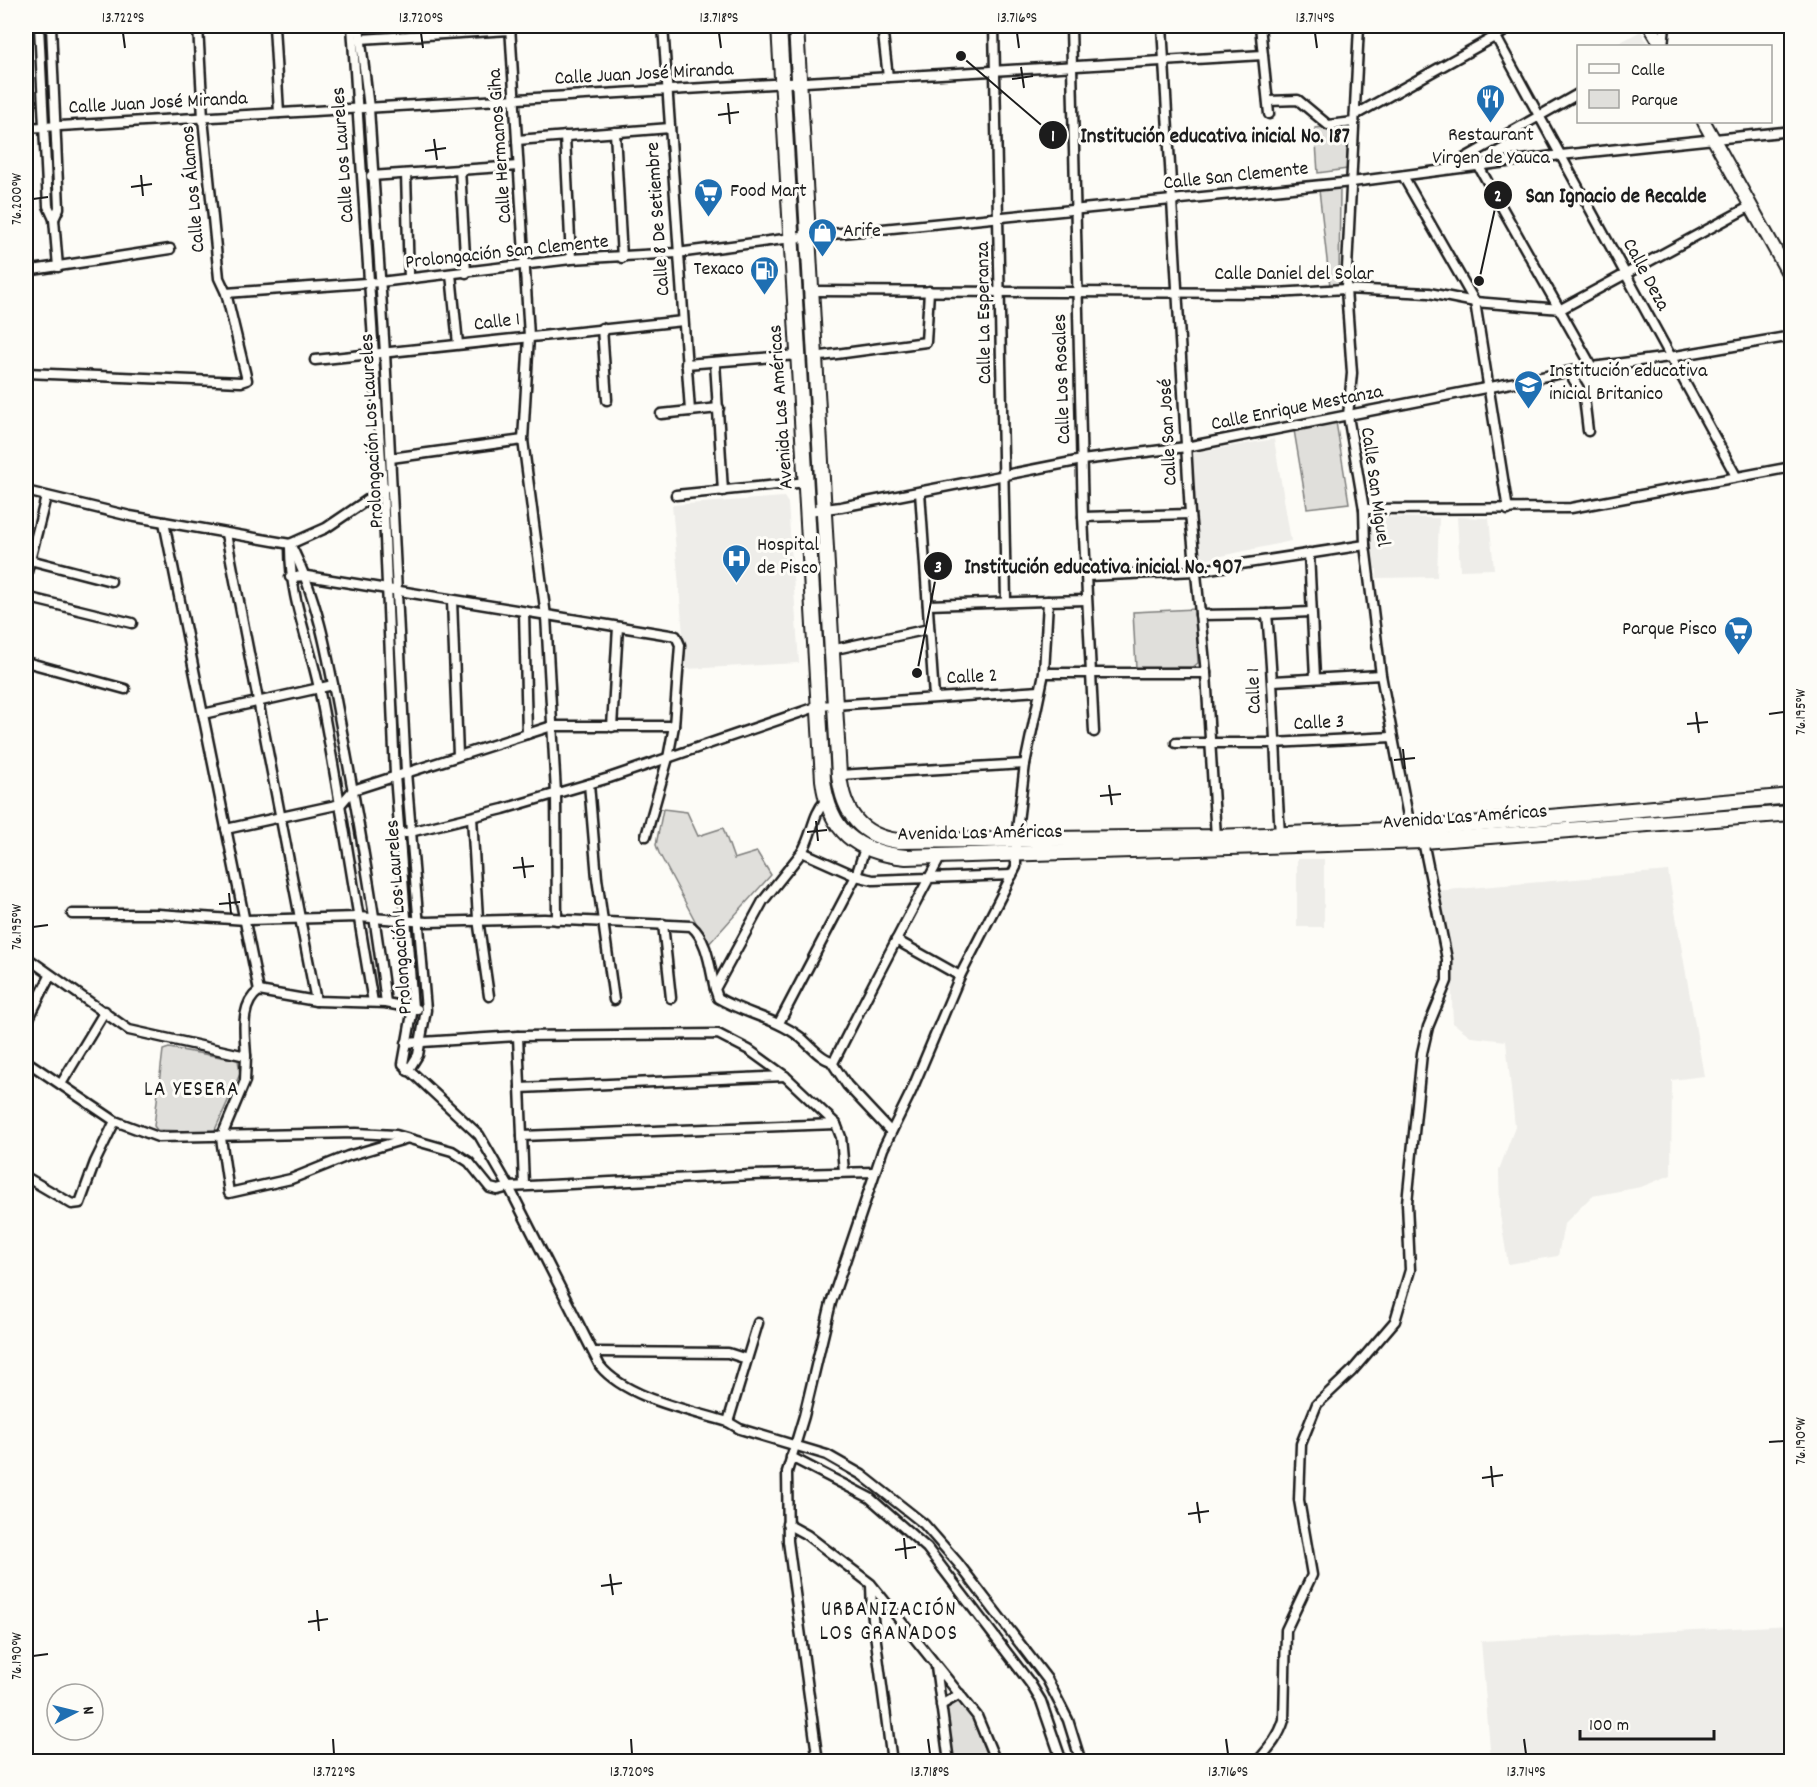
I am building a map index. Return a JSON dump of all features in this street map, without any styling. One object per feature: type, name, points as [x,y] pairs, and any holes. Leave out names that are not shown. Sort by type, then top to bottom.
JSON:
[{"type":"main road","name":"Avenida Las Américas","points":[[779,26],[819,706],[826,800],[838,825],[853,841],[874,852],[906,857],[940,856],[1016,845],[1280,834],[1416,837]]},
{"type":"main road","name":"Avenida Las Américas","points":[[796,26],[839,775],[841,795],[850,815],[863,829],[880,838],[898,841],[991,841],[1016,845],[1416,837],[1791,796]]},
{"type":"main road","points":[[796,319],[812,318]]},
{"type":"main road","name":"Avenida Las Américas","points":[[1475,830],[1791,813]]},
{"type":"street","points":[[39,26],[48,206],[54,219],[58,267]]},
{"type":"street","points":[[51,26],[59,208],[54,219]]},
{"type":"street","name":"Calle Los Álamos","points":[[26,373],[245,381],[248,377],[226,293],[219,278],[203,118],[198,26]]},
{"type":"street","points":[[274,26],[279,113]]},
{"type":"street","name":"Calle Los Laureles","points":[[352,26],[375,283]]},
{"type":"street","name":"Calle Los Laureles","points":[[359,26],[369,108]]},
{"type":"street","name":"Calle 8 De Setiembre","points":[[663,26],[677,253],[690,411]]},
{"type":"street","points":[[882,26],[888,77]]},
{"type":"street","name":"Calle La Esperanza","points":[[994,26],[1006,600]]},
{"type":"street","name":"Calle Los Rosales","points":[[1071,26],[1083,517],[1089,675],[1094,732]]},
{"type":"street","name":"Calle San José","points":[[1162,26],[1190,514],[1206,673],[1216,837]]},
{"type":"street","points":[[1260,26],[1269,114]]},
{"type":"street","name":"Calle San Miguel","points":[[1257,1761],[1278,1738],[1282,1729],[1286,1630],[1312,1575],[1299,1494],[1301,1444],[1317,1404],[1352,1371],[1395,1321],[1410,1270],[1407,1203],[1422,1053],[1428,1027],[1447,981],[1447,959],[1392,736],[1381,675],[1365,544],[1364,509],[1348,416],[1352,373],[1346,289],[1359,26]]},
{"type":"street","name":"Calle Deza","points":[[1490,26],[1736,476]]},
{"type":"street","points":[[1268,101],[1298,100],[1328,125],[1354,118],[1514,26]]},
{"type":"street","points":[[1650,26],[1662,45]]},
{"type":"street","points":[[1663,45],[1665,26]]},
{"type":"street","points":[[360,39],[510,28]]},
{"type":"street","name":"Calle Hermanos Giha","points":[[510,28],[529,336],[524,440],[546,616],[556,793],[557,920]]},
{"type":"street","name":"Calle Juan José Miranda","points":[[26,128],[1263,55]]},
{"type":"street","points":[[1446,170],[1577,95]]},
{"type":"street","name":"Prolongación Los Laureles","points":[[369,108],[375,354],[395,775],[414,1008],[402,1061],[408,1071],[415,1061],[421,1042],[426,1010],[406,772],[385,353],[375,283]]},
{"type":"street","points":[[1705,123],[1791,280]]},
{"type":"street","points":[[517,140],[670,128]]},
{"type":"street","name":"Calle San Clemente","points":[[792,238],[1352,182],[1561,155],[1791,131]]},
{"type":"street","points":[[615,132],[622,258]]},
{"type":"street","points":[[565,136],[572,259]]},
{"type":"street","points":[[1478,165],[1592,367]]},
{"type":"street","points":[[371,176],[518,166]]},
{"type":"street","points":[[460,169],[466,273]]},
{"type":"street","points":[[406,174],[409,279]]},
{"type":"street","points":[[1403,176],[1475,302],[1508,510]]},
{"type":"street","points":[[1561,309],[1751,206]]},
{"type":"street","name":"Prolongación San Clemente","points":[[226,293],[375,283],[572,259],[622,258],[677,253],[792,238]]},
{"type":"street","points":[[26,271],[170,249]]},
{"type":"street","points":[[451,274],[459,344]]},
{"type":"street","name":"Calle Daniel del Solar","points":[[811,291],[1275,293],[1346,289],[1429,293],[1475,302],[1561,309]]},
{"type":"street","points":[[814,357],[926,342],[929,291]]},
{"type":"street","name":"Calle 1","points":[[315,360],[683,321]]},
{"type":"street","points":[[602,328],[607,400]]},
{"type":"street","name":"Calle Enrique Mestanza","points":[[808,511],[920,492],[1082,460],[1186,447],[1592,367],[1670,357],[1791,336]]},
{"type":"street","points":[[686,364],[798,355]]},
{"type":"street","points":[[715,362],[723,491]]},
{"type":"street","points":[[1569,372],[1584,397],[1588,431]]},
{"type":"street","points":[[661,414],[719,408]]},
{"type":"street","points":[[391,458],[524,440]]},
{"type":"street","points":[[1364,509],[1571,508],[1791,467]]},
{"type":"street","points":[[676,495],[807,482]]},
{"type":"street","points":[[26,491],[164,522],[290,544],[326,528],[392,483]]},
{"type":"street","points":[[920,492],[934,697]]},
{"type":"street","points":[[26,576],[27,559],[46,497]]},
{"type":"street","points":[[1083,517],[1190,514]]},
{"type":"street","points":[[164,522],[259,992]]},
{"type":"street","points":[[225,534],[302,919],[316,1001]]},
{"type":"street","points":[[290,544],[307,576],[333,685],[376,918],[386,1003]]},
{"type":"street","points":[[290,544],[290,577],[319,689],[341,804],[373,1002]]},
{"type":"street","points":[[1087,576],[1142,576],[1196,571],[1365,544]]},
{"type":"street","points":[[1309,553],[1314,678]]},
{"type":"street","points":[[27,559],[111,580]]},
{"type":"street","points":[[290,577],[307,576],[679,638],[681,645],[674,726],[668,758],[646,836]]},
{"type":"street","points":[[26,597],[132,623]]},
{"type":"street","points":[[452,600],[458,755]]},
{"type":"street","points":[[928,605],[1006,600],[1086,600]]},
{"type":"street","points":[[818,1761],[787,1524],[785,1483],[831,1303],[874,1172],[960,976],[1017,864],[1016,845],[1025,764],[1044,673],[1048,601]]},
{"type":"street","points":[[524,612],[527,734]]},
{"type":"street","points":[[1200,615],[1310,612]]},
{"type":"street","name":"Calle 1","points":[[1267,614],[1273,681],[1273,743],[1280,834]]},
{"type":"street","points":[[612,727],[618,627]]},
{"type":"street","points":[[831,650],[929,628]]},
{"type":"street","points":[[26,662],[125,689]]},
{"type":"street","points":[[1044,673],[1089,675],[1206,673]]},
{"type":"street","points":[[1273,681],[1381,675]]},
{"type":"street","points":[[203,714],[333,685]]},
{"type":"street","name":"Calle 2","points":[[399,835],[589,784],[819,706],[1040,691]]},
{"type":"street","points":[[226,829],[341,804],[353,790],[552,726],[674,726]]},
{"type":"street","name":"Calle 3","points":[[1176,743],[1273,743],[1392,736]]},
{"type":"street","points":[[839,775],[1025,764]]},
{"type":"street","points":[[589,784],[597,878],[614,1000]]},
{"type":"street","points":[[716,989],[763,901],[808,842],[815,814],[826,800]]},
{"type":"street","points":[[472,817],[478,919],[489,996]]},
{"type":"street","points":[[779,1023],[856,876],[866,848]]},
{"type":"street","points":[[802,852],[856,876],[873,880],[1012,875]]},
{"type":"street","points":[[831,1061],[940,856]]},
{"type":"street","points":[[72,914],[158,914],[246,920],[358,917],[417,921],[557,920],[604,924],[692,926],[699,933],[718,998],[779,1023],[831,1061],[847,1085],[891,1132]]},
{"type":"street","points":[[663,924],[671,998]]},
{"type":"street","points":[[896,940],[960,976]]},
{"type":"street","points":[[26,957],[129,1030],[246,1056]]},
{"type":"street","points":[[26,1024],[50,976]]},
{"type":"street","points":[[410,1138],[348,1156],[291,1179],[232,1193],[229,1192],[221,1138],[245,1081],[245,1008],[249,998],[259,992],[316,1001],[386,1003],[426,1010]]},
{"type":"street","points":[[61,1084],[105,1011]]},
{"type":"street","points":[[406,1043],[518,1036],[718,1034],[749,1050],[785,1076],[836,1124],[841,1137],[844,1171]]},
{"type":"street","points":[[518,1036],[524,1185]]},
{"type":"street","points":[[26,1061],[115,1121],[158,1137],[221,1138],[356,1133],[410,1138],[452,1151],[469,1162],[490,1188],[498,1190],[524,1185],[844,1171],[874,1172]]},
{"type":"street","points":[[408,1071],[455,1110],[479,1135],[509,1187],[600,1366],[618,1384],[728,1422],[740,1429],[796,1443],[827,1455],[862,1475],[909,1511],[939,1540],[1047,1679],[1068,1720],[1081,1761]]},
{"type":"street","points":[[520,1088],[785,1076]]},
{"type":"street","points":[[26,1177],[72,1204],[80,1203],[95,1162],[115,1121]]},
{"type":"street","points":[[522,1136],[836,1124]]},
{"type":"street","points":[[728,1422],[758,1323]]},
{"type":"street","points":[[594,1352],[728,1353],[747,1359]]},
{"type":"street","points":[[791,1457],[870,1498],[927,1548],[1030,1683],[1041,1701],[1062,1761]]},
{"type":"street","points":[[787,1524],[807,1535],[871,1584],[977,1716],[996,1761]]},
{"type":"street","points":[[871,1584],[872,1611],[892,1761]]},
{"type":"street","points":[[936,1665],[949,1761]]},
{"type":"street","points":[[941,1705],[960,1694]]},
{"type":"shaded area","points":[[1641,31],[1648,45],[1618,45]]},
{"type":"shaded area","points":[[1274,439],[1291,541],[1199,561],[1192,453]]},
{"type":"shaded area","name":"Hospital de Pisco","points":[[784,497],[788,503],[799,663],[686,669],[672,505]]},
{"type":"shaded area","points":[[1367,517],[1439,518],[1437,577],[1377,578],[1377,569],[1370,569]]},
{"type":"shaded area","points":[[1457,517],[1489,518],[1494,569],[1460,570]]},
{"type":"shaded area","points":[[1297,859],[1324,859],[1324,927],[1297,927]]},
{"type":"shaded area","points":[[1668,871],[1704,1076],[1672,1080],[1671,1175],[1641,1187],[1592,1196],[1564,1224],[1558,1256],[1508,1264],[1500,1215],[1499,1170],[1515,1127],[1506,1041],[1472,1037],[1453,1023],[1451,977],[1435,891]]},
{"type":"shaded area","points":[[1791,1625],[1791,1761],[1635,1761],[1633,1752],[1556,1761],[1491,1761],[1481,1641]]},
{"type":"green space","points":[[1348,125],[1347,169],[1318,173],[1315,128]]},
{"type":"green space","points":[[1340,187],[1339,286],[1330,286],[1319,190]]},
{"type":"green space","points":[[1336,422],[1349,503],[1307,508],[1294,430]]},
{"type":"green space","points":[[1195,609],[1198,663],[1193,667],[1136,668],[1133,612]]},
{"type":"green space","points":[[663,809],[687,812],[698,836],[723,828],[734,859],[757,852],[771,875],[708,945],[656,845]]},
{"type":"green space","points":[[169,1048],[238,1060],[240,1074],[214,1132],[157,1130],[154,1126],[163,1050]]},
{"type":"green space","points":[[954,1701],[960,1702],[971,1715],[989,1761],[953,1761],[946,1711],[947,1704]]},
{"type":"place","name":"Institución educativa inicial No. 187","points":[[961,56]]},
{"type":"place","name":"Restaurant Virgen de Yauca","points":[[1491,124]]},
{"type":"place","name":"Food Mart","points":[[709,218]]},
{"type":"place","name":"Arife","points":[[822,258]]},
{"type":"place","name":"San Ignacio de Recalde","points":[[1479,281]]},
{"type":"place","name":"Texaco","points":[[765,296]]},
{"type":"place","name":"Institución educativa inicial Britanico","points":[[1528,410]]},
{"type":"place","name":"Hospital de Pisco","points":[[736,584]]},
{"type":"place","name":"Parque Pisco","points":[[1738,656]]},
{"type":"place","name":"Institución educativa inicial No. 907","points":[[917,673]]},
{"type":"district","name":"LA YESERA","points":[[192,1091]]},
{"type":"district","name":"URBANIZACIÓN LOS GRANADOS","points":[[889,1623]]}]
